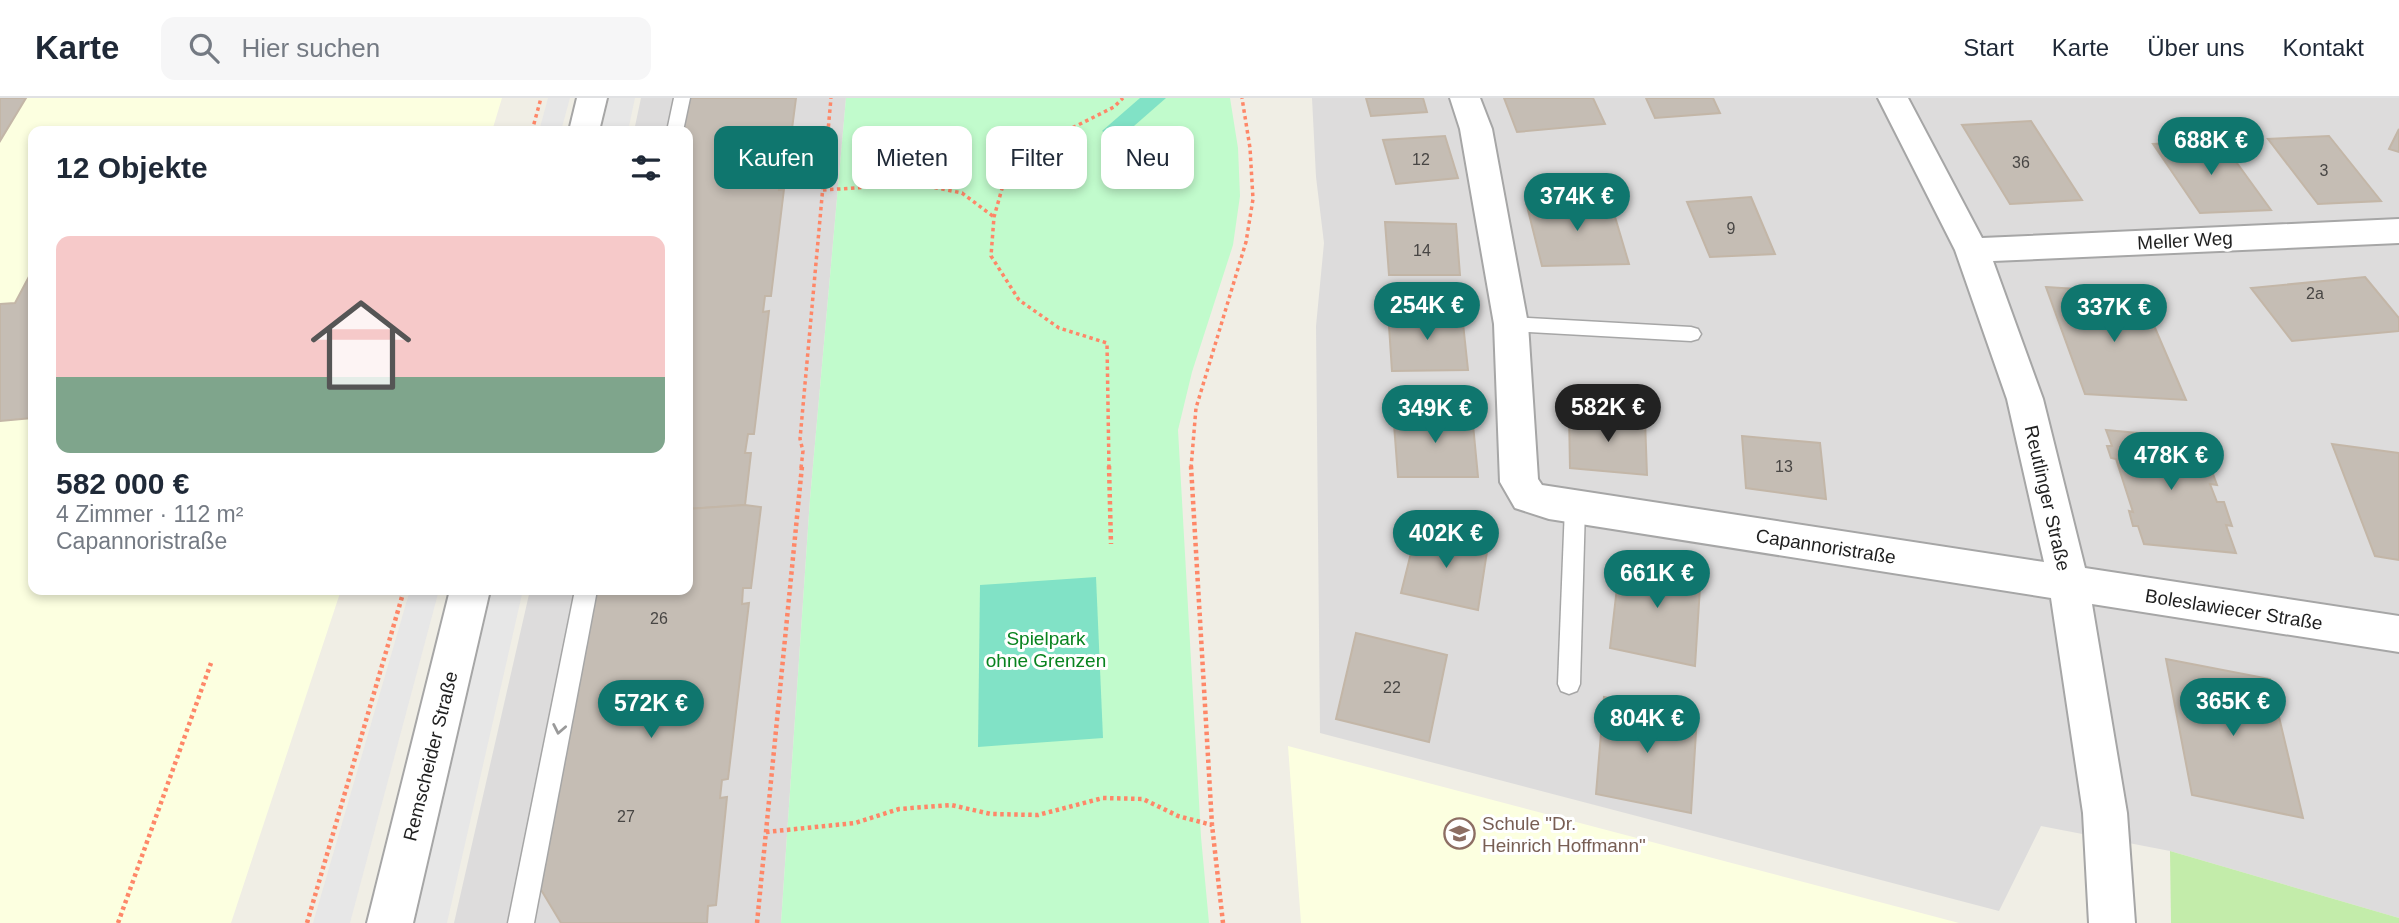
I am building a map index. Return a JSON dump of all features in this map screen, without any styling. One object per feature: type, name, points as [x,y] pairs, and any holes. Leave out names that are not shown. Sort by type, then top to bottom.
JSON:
[{"type":"street","points":[[585,126],[592,98]]},
{"type":"street","name":"Capannoristraße","points":[[1465,98],[1476,129],[1511,324],[1519,482],[1529,497],[1575,507],[2069,584]]},
{"type":"street","name":"Reutlinger Straße","points":[[1893,98],[1972,250],[2025,399],[2069,584],[2105,813],[2112,923]]},
{"type":"street","name":"Meller Weg","points":[[1972,250],[2398,232]]},
{"type":"street","name":"Boleslawiecer Straße","points":[[2069,584],[2399,634]]},
{"type":"street","name":"Remscheider Straße","points":[[390,923],[469,595]]},
{"type":"lane","points":[[677,126],[682,98]]},
{"type":"lane","points":[[1511,324],[1690,334]]},
{"type":"lane","points":[[1569,684],[1575,507]]},
{"type":"lane","points":[[521,923],[585,595]]},
{"type":"path","points":[[533,126],[541,98]]},
{"type":"path","points":[[757,923],[803,451],[800,439],[831,98]]},
{"type":"path","points":[[1111,544],[1107,343],[1059,328],[1019,300],[992,256],[994,217],[1004,178],[1046,141],[1114,107],[1123,98]]},
{"type":"path","points":[[1223,923],[1212,825],[1192,516],[1191,461],[1196,408],[1246,242],[1253,199],[1250,148],[1242,98]]},
{"type":"path","points":[[823,190],[917,184],[962,193],[994,217]]},
{"type":"path","points":[[307,923],[403,595]]},
{"type":"path","points":[[118,923],[211,663]]},
{"type":"path","points":[[766,832],[855,823],[899,809],[951,805],[991,814],[1038,815],[1103,798],[1143,799],[1178,816],[1212,825]]},
{"type":"shaded area","points":[[0,98],[502,98],[494,126],[28,126],[28,595],[339,595],[231,923],[0,923]]},
{"type":"shaded area","points":[[548,98],[570,98],[562,126],[540,126]]},
{"type":"shaded area","points":[[609,98],[635,98],[629,126],[602,126]]},
{"type":"shaded area","points":[[641,98],[846,98],[838,187],[838,126],[714,126],[714,189],[838,189],[810,499],[781,923],[454,923],[529,595],[693,595],[693,126],[635,126]]},
{"type":"shaded area","points":[[1312,98],[2399,98],[2399,918],[2170,851],[2041,826],[1999,911],[1320,733],[1316,326],[1324,243],[1316,177]]},
{"type":"shaded area","points":[[409,595],[438,595],[350,923],[313,923]]},
{"type":"shaded area","points":[[487,595],[522,595],[447,923],[414,923]]},
{"type":"shaded area","name":"Schule \"Dr. Heinrich Hoffmann\"","points":[[1288,746],[1959,923],[1301,923]]},
{"type":"green space","name":"Spielpark ohne Grenzen","points":[[846,98],[1230,98],[1238,148],[1240,196],[1233,245],[1192,372],[1178,430],[1201,837],[1209,923],[781,923],[810,499]]},
{"type":"green space","points":[[1140,98],[1166,98],[1134,126],[1108,126]]},
{"type":"green space","name":"Spielpark ohne Grenzen","points":[[1096,577],[1103,738],[978,747],[980,585]]},
{"type":"green space","points":[[2170,851],[2399,918],[2399,923],[2171,923]]},
{"type":"building","points":[[0,98],[26,98],[0,141]]},
{"type":"building","points":[[689,98],[796,98],[792,126],[714,126],[714,189],[784,189],[771,296],[765,296],[763,312],[769,311],[754,434],[748,434],[745,453],[751,453],[745,505],[693,509],[693,126],[684,126]]},
{"type":"building","points":[[1366,98],[1423,98],[1427,112],[1371,116]]},
{"type":"building","points":[[1504,98],[1593,98],[1605,124],[1517,132]]},
{"type":"building","points":[[1646,98],[1713,98],[1720,113],[1655,118]]},
{"type":"building","points":[[2031,121],[2082,200],[2010,204],[1962,125]]},
{"type":"building","points":[[2399,129],[2399,152],[2389,149]]},
{"type":"building","points":[[1445,136],[1458,178],[1396,184],[1383,140]]},
{"type":"building","points":[[2329,136],[2381,201],[2318,204],[2268,139]]},
{"type":"building","points":[[2221,141],[2271,210],[2200,213],[2153,144]]},
{"type":"building","points":[[1751,197],[1775,254],[1710,257],[1687,202]]},
{"type":"building","points":[[1610,200],[1629,264],[1542,266],[1526,202]]},
{"type":"building","points":[[1385,222],[1456,224],[1460,275],[1389,275]]},
{"type":"building","points":[[2365,277],[2399,318],[2399,331],[2292,341],[2251,288]]},
{"type":"building","points":[[28,278],[28,418],[0,421],[0,304],[15,303]]},
{"type":"building","points":[[2046,287],[2140,293],[2186,400],[2085,394]]},
{"type":"building","points":[[1388,311],[1462,314],[1468,370],[1392,371]]},
{"type":"building","points":[[1393,411],[1472,414],[1478,477],[1398,477]]},
{"type":"building","points":[[1569,413],[1645,420],[1647,475],[1570,468]]},
{"type":"building","points":[[2106,430],[2192,438],[2202,463],[2209,463],[2217,485],[2210,484],[2217,502],[2224,502],[2232,526],[2226,525],[2236,553],[2144,544],[2138,526],[2133,526],[2129,511],[2133,512],[2116,459],[2111,458],[2107,446],[2112,446]]},
{"type":"building","points":[[1742,436],[1820,443],[1826,499],[1746,488]]},
{"type":"building","points":[[2332,444],[2399,453],[2399,560],[2375,556]]},
{"type":"building","points":[[745,505],[761,507],[751,588],[743,588],[742,604],[749,603],[728,779],[722,780],[720,798],[727,797],[716,905],[708,906],[707,923],[561,923],[531,873],[591,595],[693,595],[693,509]]},
{"type":"building","points":[[1417,529],[1488,545],[1478,610],[1401,593]]},
{"type":"building","points":[[1621,553],[1701,571],[1695,666],[1610,648]]},
{"type":"building","points":[[1356,633],[1447,655],[1429,742],[1336,719]]},
{"type":"building","points":[[2166,659],[2270,679],[2303,818],[2192,795]]},
{"type":"building","points":[[1604,697],[1697,716],[1691,813],[1596,794]]},
{"type":"place","name":"Schule \"Dr. Heinrich Hoffmann\"","points":[[1459,834]]}]
